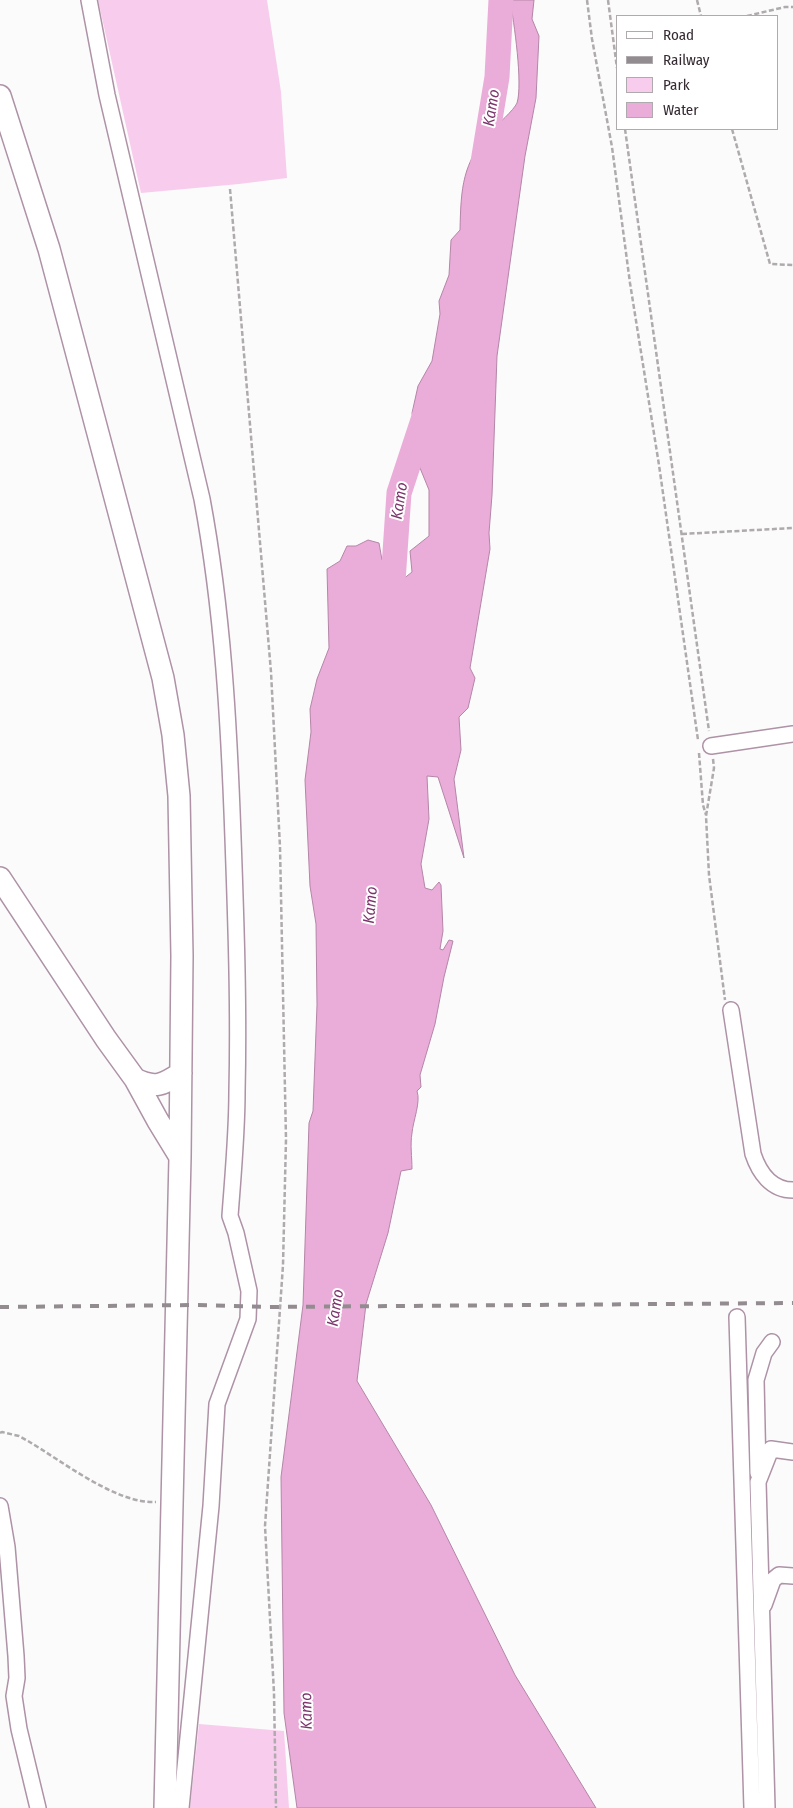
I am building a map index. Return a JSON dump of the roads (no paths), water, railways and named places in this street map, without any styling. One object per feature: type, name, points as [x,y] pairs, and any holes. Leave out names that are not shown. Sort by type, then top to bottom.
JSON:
[{"type":"street","points":[[89,0],[107,95],[202,499],[212,551],[219,606],[230,730],[237,947],[237,1073],[230,1216],[236,1233],[249,1291],[248,1319],[217,1404],[211,1506],[181,1808]]},
{"type":"street","points":[[0,96],[49,249],[160,668],[173,735],[179,796],[182,956],[180,1157],[165,1808]]},
{"type":"street","points":[[711,746],[793,734]]},
{"type":"street","points":[[0,878],[106,1040],[135,1079],[180,1157]]},
{"type":"street","points":[[731,1010],[753,1154],[757,1166],[763,1176],[772,1184],[793,1190]]},
{"type":"street","points":[[135,1079],[154,1086],[172,1079],[181,1073]]},
{"type":"street","points":[[737,1316],[752,1808]]},
{"type":"street","points":[[767,1808],[756,1380],[764,1353],[772,1342]]},
{"type":"street","points":[[758,1482],[771,1449],[793,1452]]},
{"type":"street","points":[[0,1506],[17,1678],[14,1696],[19,1729],[38,1808]]},
{"type":"street","points":[[761,1614],[773,1580],[779,1575],[793,1576]]},
{"type":"water","points":[[510,0],[534,0],[532,19],[539,36],[536,98],[525,156],[497,356],[489,533],[490,549],[470,668],[475,678],[468,708],[459,717],[461,750],[454,779],[464,858],[438,777],[427,776],[429,819],[421,864],[425,888],[432,890],[439,882],[441,885],[443,931],[440,949],[443,950],[449,940],[453,941],[435,1024],[420,1075],[421,1087],[417,1091],[417,1106],[411,1138],[412,1169],[401,1171],[388,1233],[366,1304],[357,1381],[431,1505],[515,1675],[596,1808],[297,1808],[284,1713],[281,1477],[303,1305],[309,1123],[313,1111],[317,1005],[316,924],[310,886],[305,780],[311,732],[310,709],[317,679],[329,648],[327,569],[340,561],[347,546],[356,546],[368,540],[379,543],[382,560],[388,559],[387,574],[402,580],[412,572],[410,551],[429,536],[429,490],[420,468],[412,413],[418,386],[432,361],[440,314],[439,301],[449,275],[451,240],[460,230],[461,201],[469,165],[481,143],[517,103],[519,82],[516,37]]},
{"type":"waterway","name":"Kamo","points":[[482,168],[497,77],[501,0]]},
{"type":"waterway","name":"Kamo","points":[[391,611],[399,493],[427,408]]},
{"type":"railway","points":[[0,1307],[793,1303]]}]
